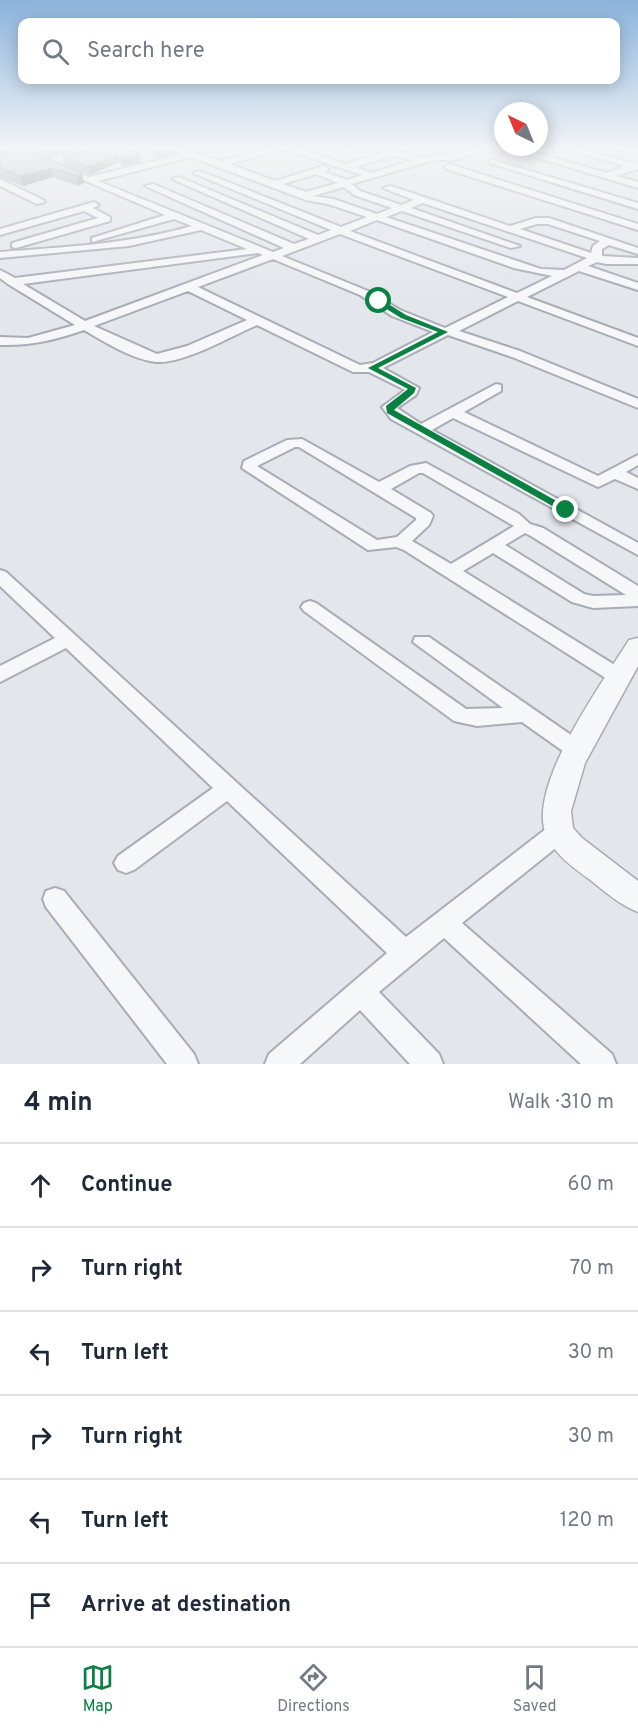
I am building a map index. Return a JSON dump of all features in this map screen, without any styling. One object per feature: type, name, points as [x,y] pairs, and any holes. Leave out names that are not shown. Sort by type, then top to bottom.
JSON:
[{"type":"street","points":[[29,197],[40,202]]},
{"type":"street","points":[[131,197],[364,293],[404,317],[516,354],[638,404]]},
{"type":"street","points":[[144,202],[165,197]]},
{"type":"street","points":[[176,197],[291,247]]},
{"type":"street","points":[[218,197],[316,238]]},
{"type":"street","points":[[256,197],[638,342]]},
{"type":"street","points":[[307,197],[330,201],[530,270],[566,273]]},
{"type":"street","points":[[367,197],[515,246]]},
{"type":"street","points":[[413,197],[596,258],[618,263],[638,259]]},
{"type":"street","points":[[545,197],[638,227]]},
{"type":"street","points":[[549,198],[553,197]]},
{"type":"street","points":[[607,197],[638,206]]},
{"type":"street","points":[[12,282],[266,252],[291,247],[423,200]]},
{"type":"street","points":[[0,232],[99,204]]},
{"type":"street","points":[[0,246],[31,242],[107,219],[86,208]]},
{"type":"street","points":[[76,249],[175,215]]},
{"type":"street","points":[[512,228],[542,220],[607,241],[638,259]]},
{"type":"street","points":[[227,236],[276,221]]},
{"type":"street","points":[[0,255],[156,240],[204,226]]},
{"type":"street","points":[[491,257],[536,237]]},
{"type":"street","points":[[596,258],[597,248],[607,241]]},
{"type":"street","points":[[0,341],[31,341],[50,338],[187,286],[266,252]]},
{"type":"street","points":[[187,286],[358,369],[372,368],[596,258]]},
{"type":"street","points":[[579,267],[638,287]]},
{"type":"street","points":[[0,273],[84,325],[149,357],[158,358],[255,321]]},
{"type":"street","points":[[0,331],[31,341]]},
{"type":"street","points":[[372,368],[412,388],[411,392],[389,407],[396,416],[638,550]]},
{"type":"street","points":[[421,430],[496,388]]},
{"type":"street","points":[[453,412],[595,481],[602,482],[638,459]]},
{"type":"street","points":[[297,442],[379,489],[425,516],[423,522],[401,542],[374,546],[250,468],[249,464],[297,442]]},
{"type":"street","points":[[379,489],[415,469],[426,468],[513,517],[524,527],[537,532],[638,594]]},
{"type":"street","points":[[616,473],[638,484]]},
{"type":"street","points":[[451,571],[524,527]]},
{"type":"street","points":[[401,542],[619,676]]},
{"type":"street","points":[[493,545],[578,598],[593,602],[638,600]]},
{"type":"street","points":[[0,576],[405,953]]},
{"type":"street","points":[[310,607],[461,716],[477,718],[528,714]]},
{"type":"street","points":[[0,675],[68,639]]},
{"type":"street","points":[[422,642],[577,750]]},
{"type":"street","points":[[638,646],[577,750],[555,811],[559,832],[577,852],[638,898]]},
{"type":"street","points":[[126,863],[229,789]]},
{"type":"street","points":[[279,1064],[405,953],[559,832]]},
{"type":"street","points":[[55,899],[184,1064]]},
{"type":"street","points":[[444,922],[602,1064]]},
{"type":"street","points":[[361,992],[429,1064]]},
{"type":"route","points":[[379,301],[404,317],[444,332],[372,368],[412,388],[411,392],[389,407],[390,412],[566,510]]}]
